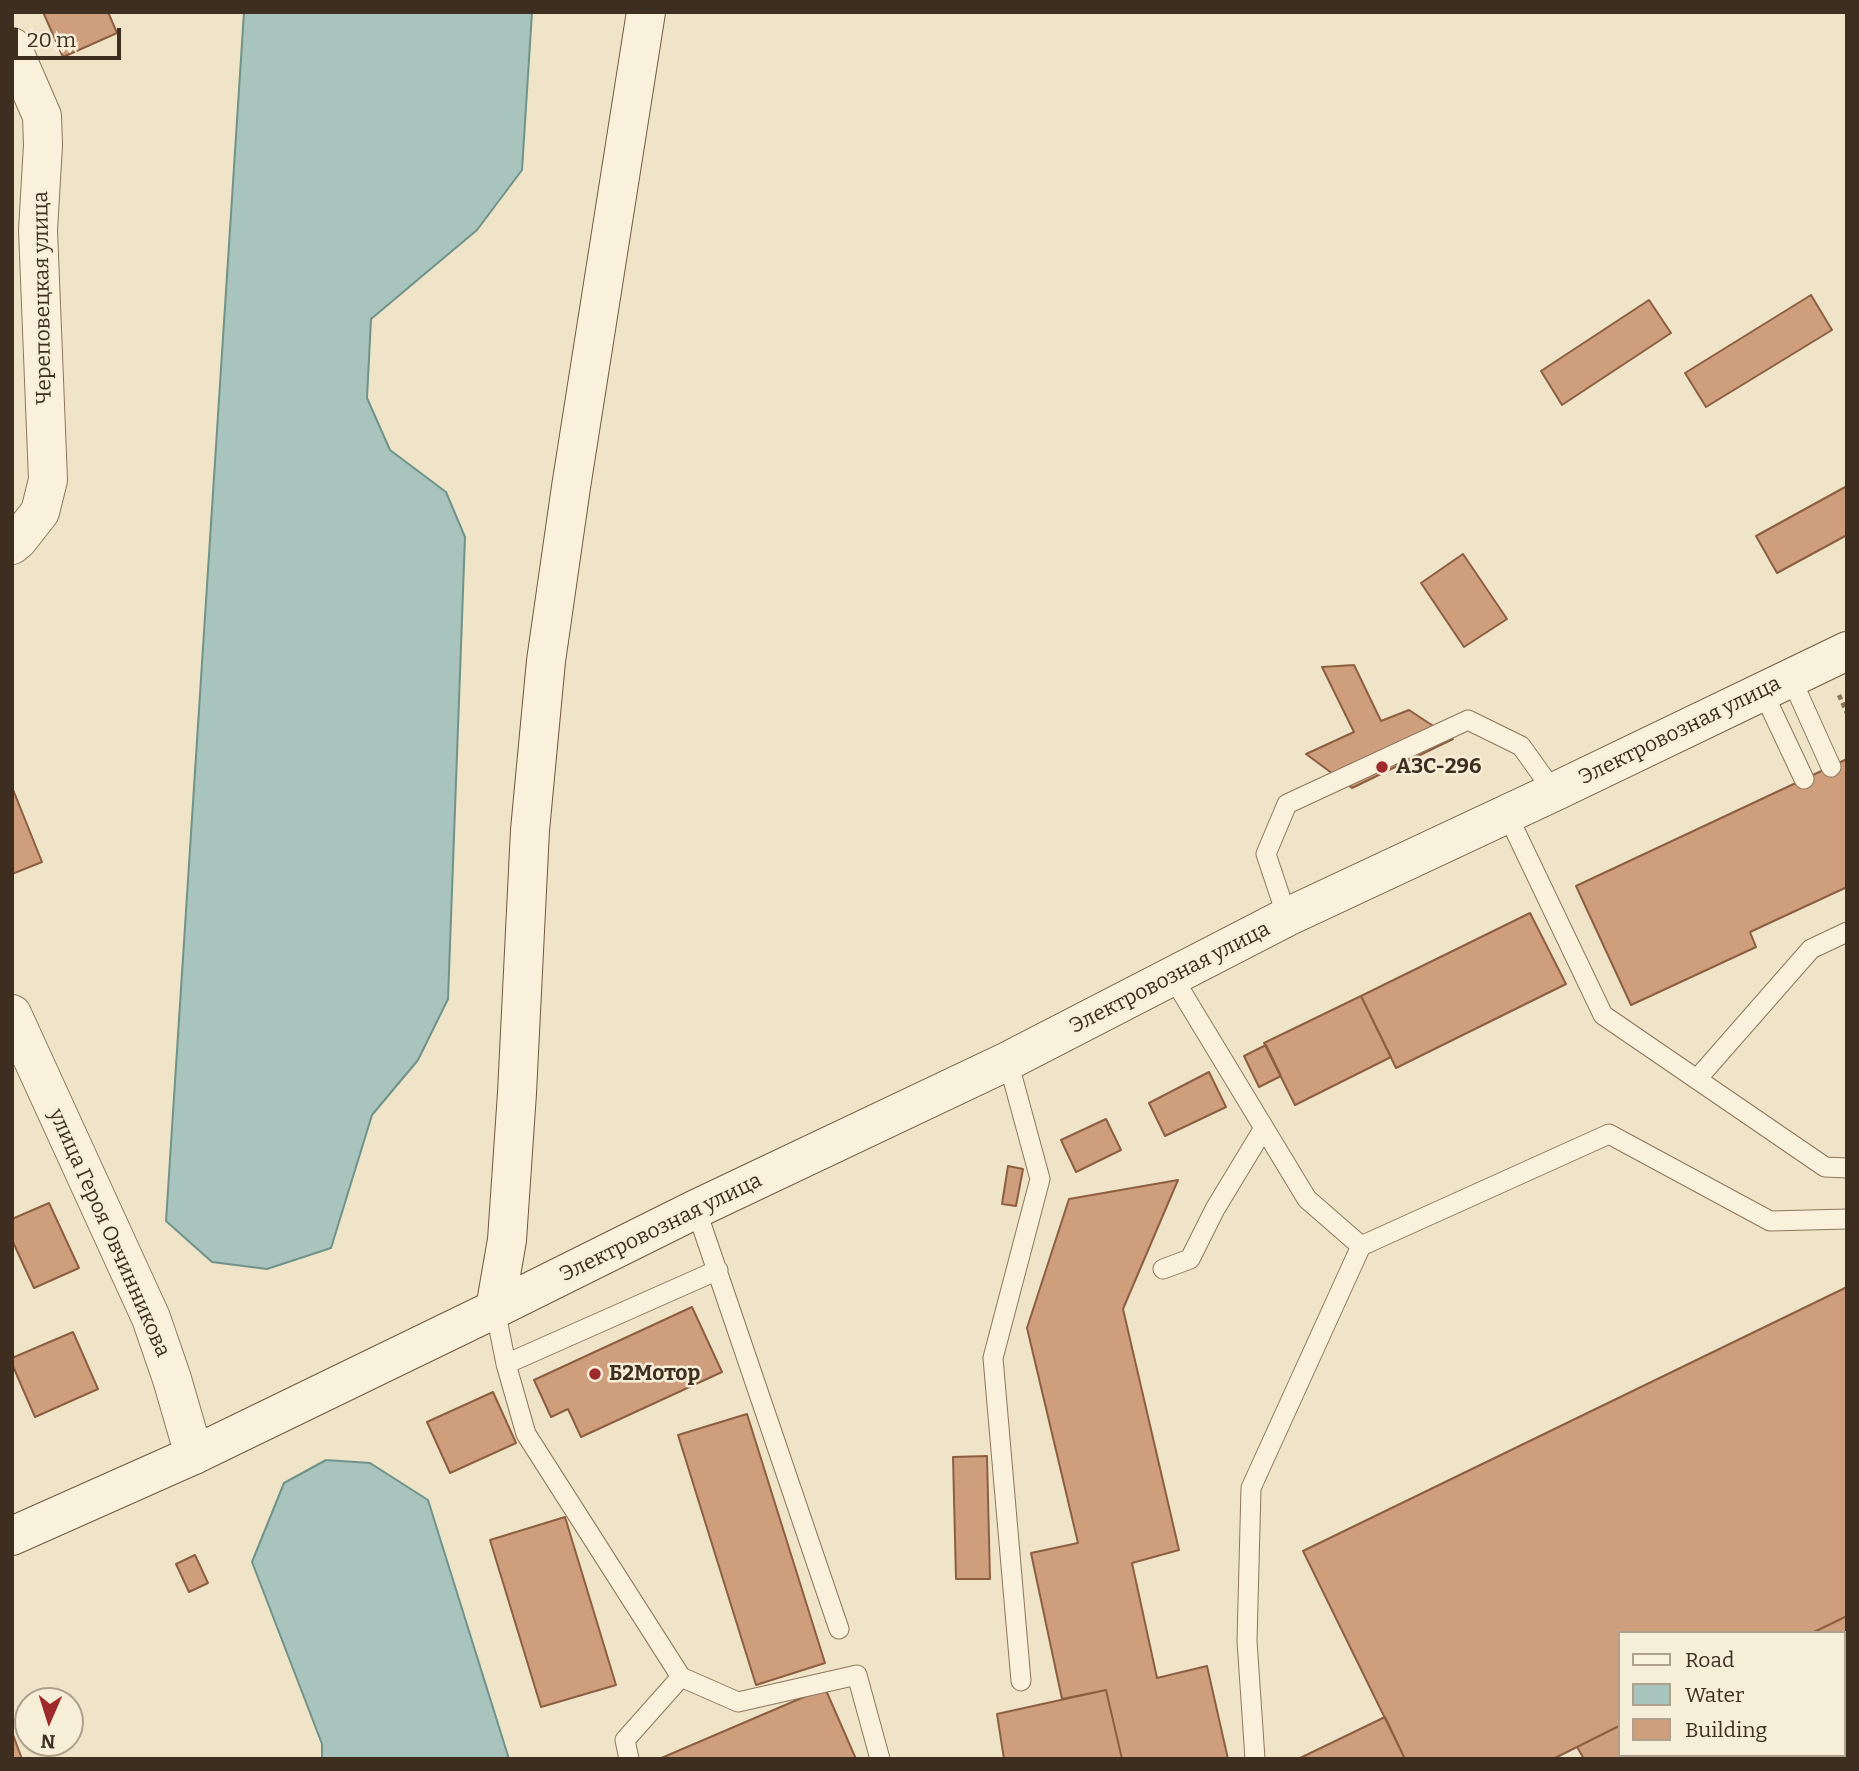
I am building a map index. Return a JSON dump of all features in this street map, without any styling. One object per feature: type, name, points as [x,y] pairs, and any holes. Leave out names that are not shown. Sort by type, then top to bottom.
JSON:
[{"type":"street","points":[[495,1310],[508,1227],[530,830],[546,661],[646,12]]},
{"type":"street","name":"Череповецкая улица","points":[[12,47],[42,116],[38,230],[48,480],[40,512],[12,545]]},
{"type":"street","name":"Электровозная улица","points":[[12,1536],[194,1455],[495,1310],[696,1209],[1008,1061],[1287,917],[1847,652]]},
{"type":"street","name":"улица Героя Овчинникова","points":[[12,1014],[151,1318],[194,1455]]},
{"type":"lane","points":[[1777,685],[1831,767]]},
{"type":"lane","points":[[1777,685],[1804,779]]},
{"type":"lane","points":[[1287,917],[1266,855],[1287,804],[1468,720],[1521,746],[1554,792]]},
{"type":"lane","points":[[1507,814],[1603,1015],[1825,1167],[1847,1168]]},
{"type":"lane","points":[[1697,1079],[1811,949],[1847,932]]},
{"type":"lane","points":[[1172,976],[1307,1199],[1361,1246]]},
{"type":"lane","points":[[1008,1061],[1040,1180],[993,1358],[1021,1681]]},
{"type":"lane","points":[[1164,1269],[1190,1258],[1214,1209],[1264,1128]]},
{"type":"lane","points":[[1255,1759],[1247,1642],[1251,1488],[1361,1246],[1609,1134],[1770,1221],[1847,1219]]},
{"type":"lane","points":[[696,1209],[839,1629]]},
{"type":"lane","points":[[506,1364],[718,1270]]},
{"type":"lane","points":[[495,1310],[506,1364],[526,1434],[681,1677],[738,1702],[857,1675],[880,1759]]},
{"type":"lane","points":[[629,1759],[625,1740],[681,1677]]},
{"type":"water","points":[[244,12],[532,12],[522,170],[477,230],[371,319],[367,398],[390,450],[446,492],[465,537],[448,999],[418,1060],[372,1115],[331,1248],[267,1269],[212,1262],[166,1221]]},
{"type":"water","points":[[326,1460],[370,1463],[428,1500],[509,1759],[322,1759],[322,1744],[252,1562],[284,1483]]},
{"type":"building","points":[[43,12],[108,12],[117,33],[63,57]]},
{"type":"building","points":[[1811,295],[1832,330],[1706,407],[1685,373]]},
{"type":"building","points":[[1649,300],[1671,333],[1562,405],[1541,371]]},
{"type":"building","points":[[1847,486],[1847,535],[1777,573],[1756,536]]},
{"type":"building","points":[[1463,554],[1507,619],[1464,647],[1421,583]]},
{"type":"building","points":[[1354,665],[1381,721],[1409,710],[1453,739],[1352,788],[1306,754],[1354,732],[1322,667]]},
{"type":"building","points":[[1847,759],[1847,887],[1750,932],[1756,947],[1631,1005],[1576,886]]},
{"type":"building","points":[[12,787],[42,862],[12,874]]},
{"type":"building","points":[[1530,913],[1566,984],[1396,1068],[1361,996]]},
{"type":"building","points":[[1361,996],[1391,1057],[1295,1105],[1264,1043]]},
{"type":"building","points":[[1266,1045],[1281,1076],[1259,1087],[1244,1056]]},
{"type":"building","points":[[1209,1072],[1226,1107],[1165,1136],[1149,1103]]},
{"type":"building","points":[[1106,1119],[1121,1150],[1076,1172],[1061,1140]]},
{"type":"building","points":[[1008,1166],[1023,1169],[1016,1206],[1002,1204]]},
{"type":"building","points":[[1178,1180],[1123,1309],[1179,1550],[1132,1563],[1157,1678],[1207,1666],[1228,1759],[1122,1759],[1106,1690],[1062,1699],[1031,1553],[1078,1543],[1027,1328],[1069,1199]]},
{"type":"building","points":[[49,1203],[79,1268],[34,1288],[12,1240],[12,1219]]},
{"type":"building","points":[[1847,1287],[1847,1616],[1816,1631],[1618,1631],[1618,1726],[1553,1759],[1405,1759],[1303,1551]]},
{"type":"building","points":[[692,1307],[722,1372],[581,1437],[568,1409],[551,1417],[534,1380]]},
{"type":"building","points":[[73,1332],[98,1389],[35,1417],[12,1364],[12,1358]]},
{"type":"building","points":[[493,1392],[516,1443],[450,1473],[427,1422]]},
{"type":"building","points":[[747,1414],[825,1663],[756,1685],[678,1435]]},
{"type":"building","points":[[987,1456],[990,1579],[956,1579],[953,1457]]},
{"type":"building","points":[[565,1517],[616,1685],[541,1707],[490,1540]]},
{"type":"building","points":[[195,1555],[208,1583],[189,1592],[176,1564]]},
{"type":"building","points":[[1847,1616],[1847,1659],[1845,1660],[1845,1631],[1816,1631]]},
{"type":"building","points":[[825,1688],[856,1759],[659,1759]]},
{"type":"building","points":[[1106,1690],[1122,1759],[1004,1759],[997,1714]]},
{"type":"building","points":[[1385,1717],[1405,1759],[1298,1759]]},
{"type":"building","points":[[1618,1726],[1618,1757],[1660,1757],[1584,1759],[1577,1747]]},
{"type":"building","points":[[12,1732],[14,1757],[22,1759],[12,1759]]},
{"type":"place","name":"АЗС-296","points":[[1382,767]]},
{"type":"place","name":"Б2Мотор","points":[[595,1374]]}]
